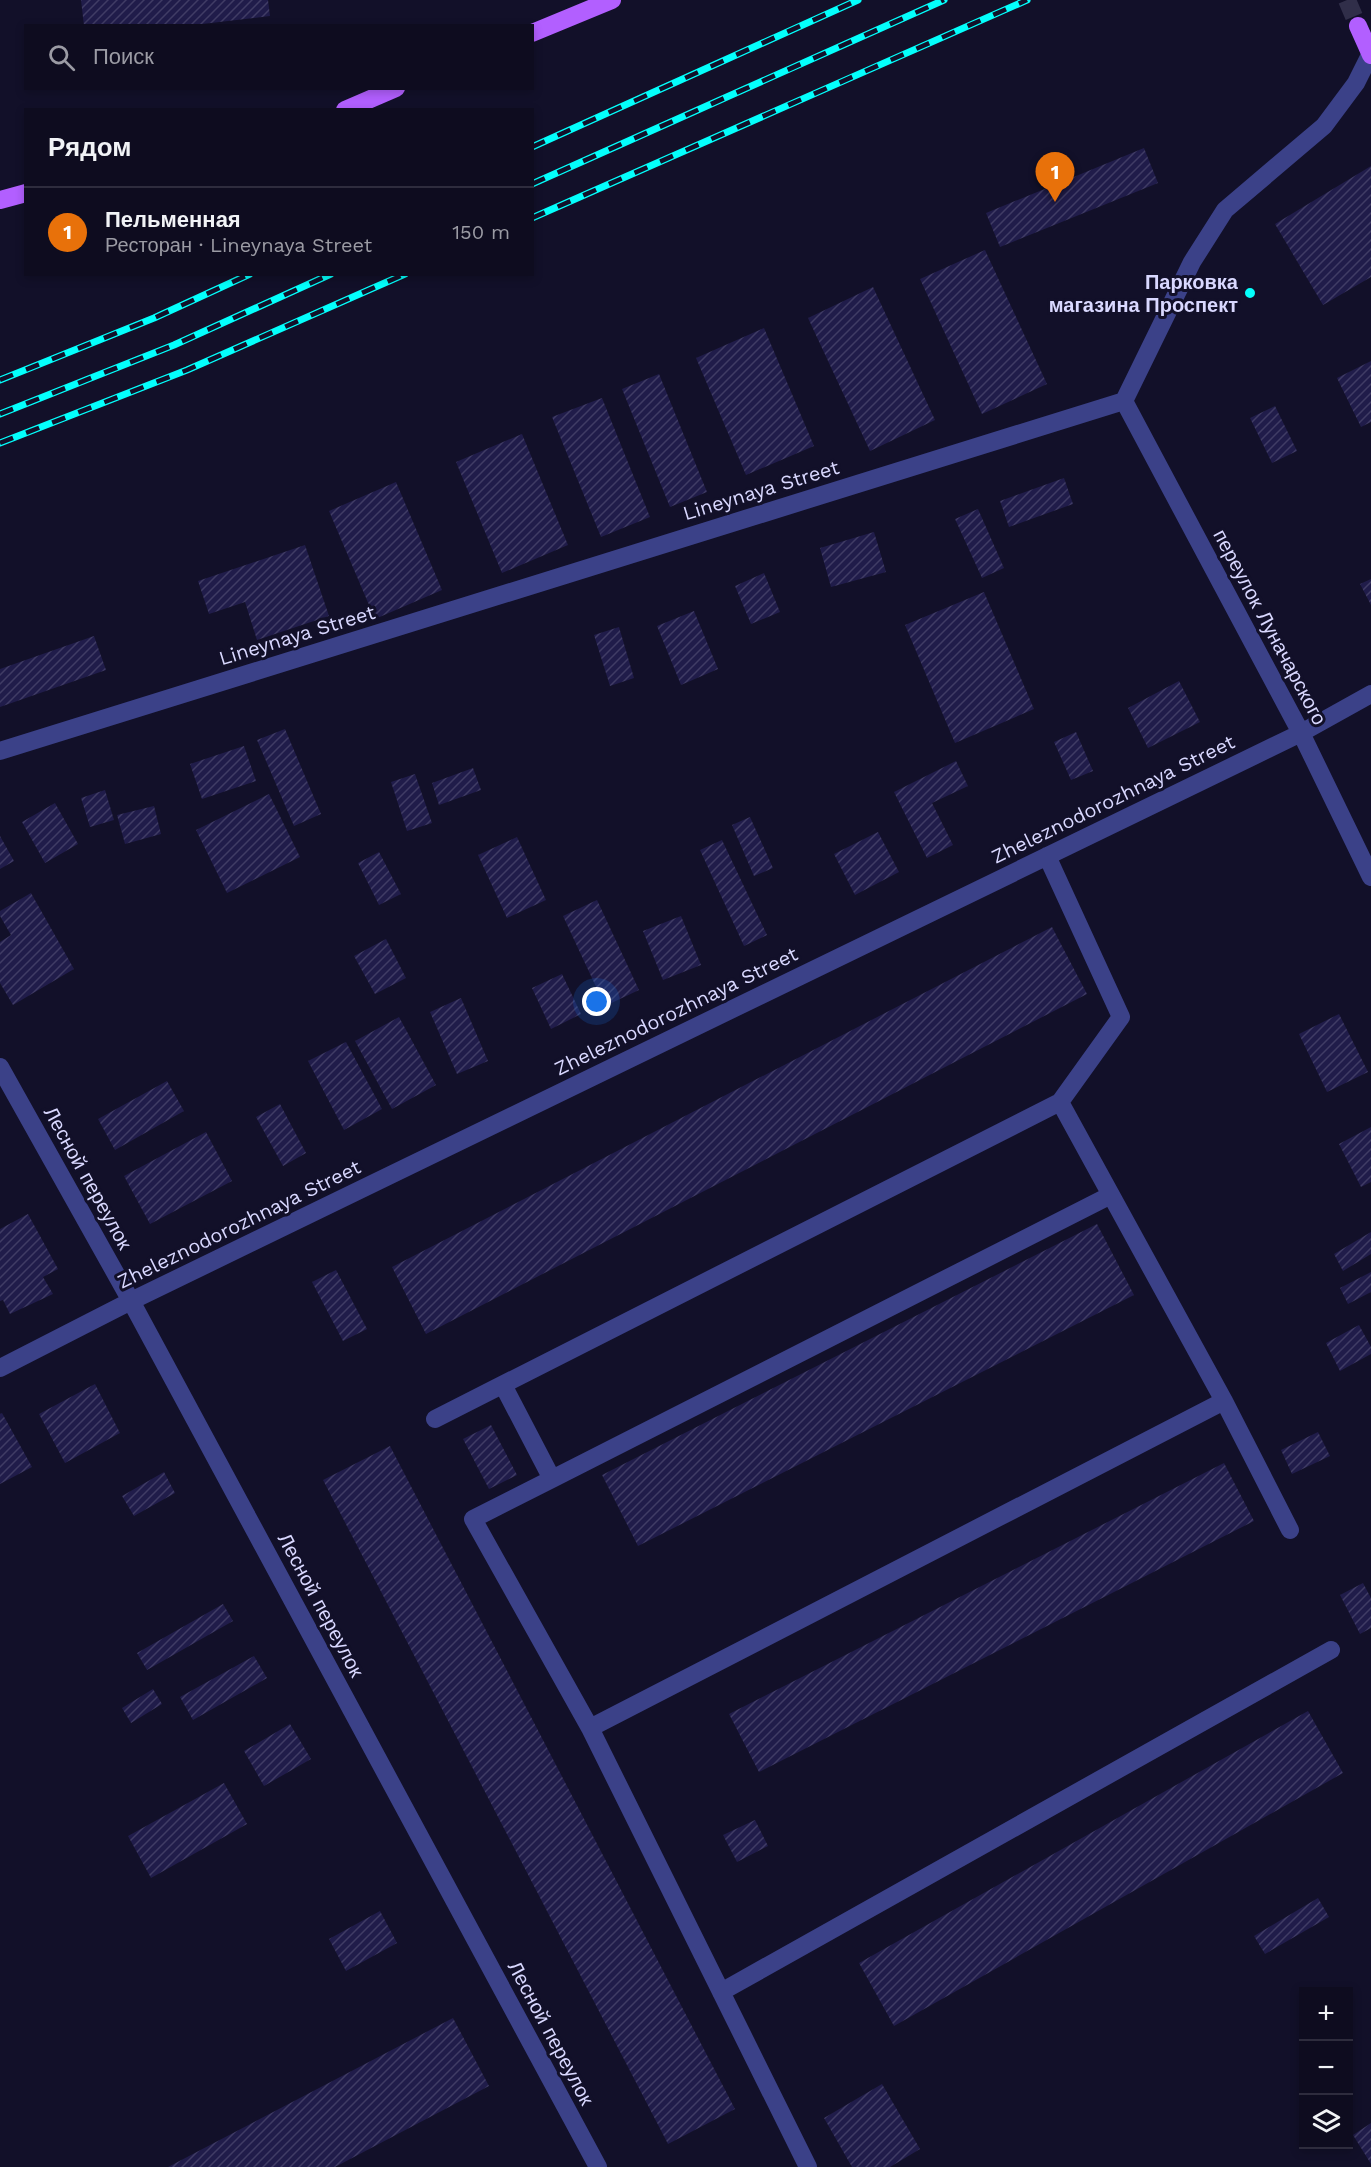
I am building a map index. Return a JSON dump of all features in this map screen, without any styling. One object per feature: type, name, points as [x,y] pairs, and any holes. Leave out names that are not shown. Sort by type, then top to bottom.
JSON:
[{"type":"main road","points":[[534,32],[612,0]]},
{"type":"main road","points":[[1358,26],[1370,55]]},
{"type":"main road","points":[[350,108],[391,90]]},
{"type":"main road","points":[[0,200],[24,194]]},
{"type":"street","points":[[1124,401],[1192,262],[1224,210],[1324,126],[1356,83],[1370,55]]},
{"type":"street","name":"переулок Луначарского","points":[[1124,401],[1301,733],[1371,877]]},
{"type":"street","name":"Lineynaya Street","points":[[0,750],[1124,401]]},
{"type":"street","name":"Zheleznodorozhnaya Street","points":[[0,1368],[131,1301],[1301,733],[1371,694]]},
{"type":"street","points":[[435,1419],[1060,1102],[1121,1017],[1047,856]]},
{"type":"street","name":"Лесной переулок","points":[[0,1067],[131,1301],[598,2167]]},
{"type":"street","points":[[1060,1102],[1224,1401],[1290,1530]]},
{"type":"street","points":[[808,2167],[590,1728],[473,1519],[1111,1195]]},
{"type":"street","points":[[503,1385],[552,1479]]},
{"type":"street","points":[[590,1728],[1224,1401]]},
{"type":"street","points":[[721,1992],[1331,1650]]},
{"type":"building","points":[[81,0],[268,0],[270,16],[202,24],[84,24]]},
{"type":"building","points":[[1144,148],[1158,183],[1000,247],[986,213]]},
{"type":"building","points":[[1371,166],[1371,277],[1323,305],[1275,224]]},
{"type":"building","points":[[985,250],[1047,384],[982,414],[920,279]]},
{"type":"building","points":[[873,287],[935,420],[870,451],[808,318]]},
{"type":"building","points":[[764,328],[814,446],[746,475],[696,358]]},
{"type":"building","points":[[1371,361],[1371,422],[1361,427],[1337,378]]},
{"type":"building","points":[[659,374],[707,492],[670,507],[622,389]]},
{"type":"building","points":[[602,398],[650,517],[601,537],[552,417]]},
{"type":"building","points":[[1275,406],[1297,451],[1272,463],[1250,418]]},
{"type":"building","points":[[522,434],[568,545],[502,573],[456,462]]},
{"type":"building","points":[[1064,478],[1073,504],[1009,527],[1000,501]]},
{"type":"building","points":[[396,482],[442,590],[375,619],[329,511]]},
{"type":"building","points":[[978,509],[1004,568],[982,578],[955,519]]},
{"type":"building","points":[[874,532],[886,572],[831,587],[820,548]]},
{"type":"building","points":[[305,545],[329,616],[257,640],[245,602],[209,614],[198,581]]},
{"type":"building","points":[[764,573],[780,612],[751,624],[735,586]]},
{"type":"building","points":[[1371,579],[1371,605],[1360,584]]},
{"type":"building","points":[[984,592],[1034,709],[955,743],[905,625]]},
{"type":"building","points":[[694,611],[718,669],[681,685],[657,626]]},
{"type":"building","points":[[619,627],[634,678],[610,686],[594,635]]},
{"type":"building","points":[[94,636],[106,670],[0,707],[0,669]]},
{"type":"building","points":[[1179,681],[1200,722],[1148,748],[1128,708]]},
{"type":"building","points":[[285,729],[321,814],[294,826],[257,740]]},
{"type":"building","points":[[1076,732],[1093,771],[1071,780],[1054,742]]},
{"type":"building","points":[[244,746],[256,781],[202,799],[190,764]]},
{"type":"building","points":[[956,761],[968,786],[932,803],[953,845],[927,858],[894,792]]},
{"type":"building","points":[[473,768],[481,790],[439,805],[432,783]]},
{"type":"building","points":[[415,774],[432,823],[407,831],[391,782]]},
{"type":"building","points":[[105,790],[114,820],[90,827],[81,798]]},
{"type":"building","points":[[269,794],[300,857],[227,893],[196,830]]},
{"type":"building","points":[[55,803],[78,844],[45,863],[22,822]]},
{"type":"building","points":[[154,806],[161,834],[125,844],[117,815]]},
{"type":"building","points":[[750,817],[773,868],[754,876],[732,825]]},
{"type":"building","points":[[878,832],[899,872],[855,895],[834,854]]},
{"type":"building","points":[[0,836],[14,861],[0,869]]},
{"type":"building","points":[[517,837],[546,900],[507,918],[478,855]]},
{"type":"building","points":[[722,840],[767,935],[744,946],[700,850]]},
{"type":"building","points":[[379,852],[401,894],[379,905],[358,863]]},
{"type":"building","points":[[31,893],[74,969],[13,1005],[0,983],[0,942],[11,935],[0,916],[0,911]]},
{"type":"building","points":[[597,900],[639,990],[605,1006],[563,916]]},
{"type":"building","points":[[681,916],[701,965],[663,980],[643,931]]},
{"type":"building","points":[[1052,927],[1087,994],[426,1334],[392,1267]]},
{"type":"building","points":[[386,939],[406,978],[375,994],[354,956]]},
{"type":"building","points":[[562,974],[581,1014],[551,1029],[532,988]]},
{"type":"building","points":[[461,998],[488,1061],[457,1074],[430,1012]]},
{"type":"building","points":[[1339,1014],[1368,1072],[1327,1092],[1299,1034]]},
{"type":"building","points":[[399,1017],[436,1085],[392,1109],[355,1041]]},
{"type":"building","points":[[346,1042],[382,1109],[344,1130],[308,1061]]},
{"type":"building","points":[[167,1081],[184,1111],[115,1150],[98,1119]]},
{"type":"building","points":[[280,1104],[306,1153],[283,1166],[256,1117]]},
{"type":"building","points":[[1371,1127],[1371,1182],[1361,1187],[1339,1144]]},
{"type":"building","points":[[206,1132],[232,1181],[150,1224],[124,1176]]},
{"type":"building","points":[[28,1214],[58,1269],[43,1277],[53,1294],[10,1314],[3,1300],[0,1301],[0,1229]]},
{"type":"building","points":[[1097,1224],[1134,1295],[638,1546],[602,1475]]},
{"type":"building","points":[[1371,1232],[1371,1254],[1343,1271],[1334,1254]]},
{"type":"building","points":[[336,1270],[367,1329],[343,1341],[312,1282]]},
{"type":"building","points":[[1371,1272],[1371,1292],[1348,1304],[1340,1288]]},
{"type":"building","points":[[1359,1325],[1371,1347],[1371,1354],[1340,1371],[1326,1343]]},
{"type":"building","points":[[95,1384],[120,1433],[65,1463],[39,1414]]},
{"type":"building","points":[[2,1413],[32,1467],[0,1484],[0,1414]]},
{"type":"building","points":[[491,1425],[517,1475],[489,1489],[463,1439]]},
{"type":"building","points":[[1318,1432],[1330,1456],[1292,1474],[1281,1450]]},
{"type":"building","points":[[390,1446],[735,2109],[668,2144],[323,1480]]},
{"type":"building","points":[[1224,1463],[1254,1521],[759,1772],[729,1714]]},
{"type":"building","points":[[164,1472],[175,1493],[134,1516],[122,1496]]},
{"type":"building","points":[[1363,1583],[1371,1598],[1371,1628],[1360,1634],[1340,1595]]},
{"type":"building","points":[[223,1604],[233,1621],[147,1670],[137,1653]]},
{"type":"building","points":[[254,1656],[267,1678],[193,1720],[180,1697]]},
{"type":"building","points":[[153,1689],[162,1704],[131,1723],[122,1708]]},
{"type":"building","points":[[1308,1711],[1343,1773],[894,2026],[859,1963]]},
{"type":"building","points":[[290,1724],[311,1759],[264,1786],[244,1751]]},
{"type":"building","points":[[224,1783],[247,1824],[151,1878],[128,1836]]},
{"type":"building","points":[[755,1820],[768,1846],[737,1862],[723,1835]]},
{"type":"building","points":[[1318,1898],[1329,1917],[1265,1954],[1254,1936]]},
{"type":"building","points":[[380,1911],[397,1943],[346,1971],[329,1939]]},
{"type":"building","points":[[453,2018],[489,2086],[335,2167],[168,2167]]},
{"type":"building","points":[[882,2084],[920,2149],[890,2167],[852,2167],[824,2118]]},
{"type":"building","points":[[1371,2123],[1371,2164],[1353,2135]]},
{"type":"tunnel","points":[[1347,0],[1358,26]]},
{"type":"railway","points":[[534,146],[858,0]]},
{"type":"railway","points":[[534,183],[944,0]]},
{"type":"railway","points":[[534,217],[1027,0]]},
{"type":"railway","points":[[0,380],[154,318],[246,276]]},
{"type":"railway","points":[[0,414],[174,345],[327,276]]},
{"type":"railway","points":[[0,443],[187,370],[400,276]]},
{"type":"place","name":"Пельменная","points":[[1055,202]]},
{"type":"place","name":"Парковка магазина Проспект","points":[[1250,293]]}]
